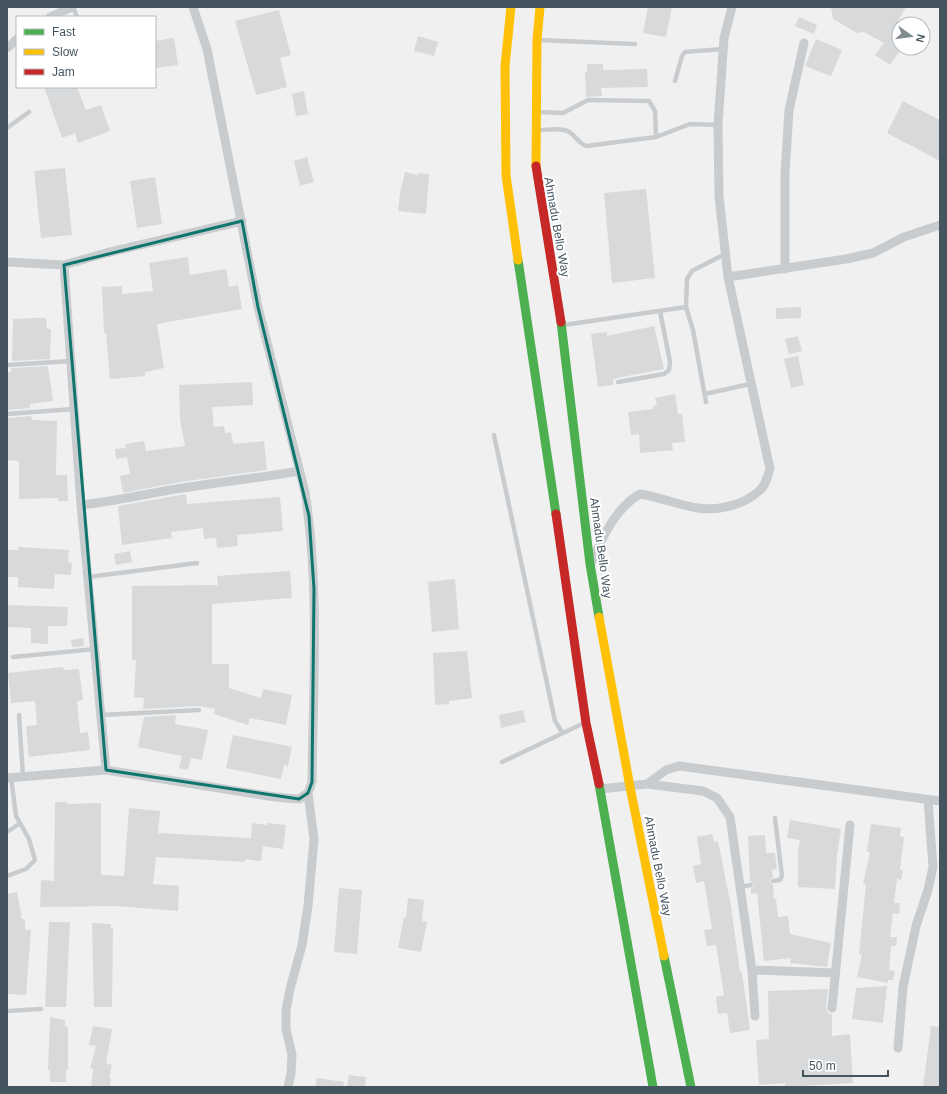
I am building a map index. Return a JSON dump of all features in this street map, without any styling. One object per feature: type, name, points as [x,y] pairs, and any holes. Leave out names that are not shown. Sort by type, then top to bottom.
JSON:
[{"type":"main road","points":[[511,7],[505,66],[506,175],[517,266],[586,723],[600,789],[653,1087]]},
{"type":"main road","name":"Ahmadu Bello Way","points":[[540,7],[537,40],[535,112],[536,174],[562,326],[590,564],[630,787],[692,1087]]},
{"type":"street","points":[[52,16],[73,7]]},
{"type":"street","points":[[193,7],[207,49],[258,308],[306,498],[314,564],[312,782],[308,793],[314,839],[308,906],[302,945],[286,1010],[286,1029],[292,1055],[291,1074],[288,1087]]},
{"type":"street","points":[[590,564],[609,526],[628,501],[640,494],[698,508],[724,507],[743,502],[760,491],[766,482],[770,469],[750,384],[728,277],[719,196],[718,125],[723,49],[724,38],[732,7]]},
{"type":"street","points":[[7,48],[16,40]]},
{"type":"street","points":[[786,269],[785,174],[789,110],[804,43]]},
{"type":"street","points":[[7,262],[64,265],[106,253],[242,221]]},
{"type":"street","points":[[728,277],[786,269],[873,253],[904,237],[940,225]]},
{"type":"street","points":[[64,265],[81,505],[106,770]]},
{"type":"street","points":[[81,505],[111,502],[196,486],[299,471]]},
{"type":"street","points":[[647,784],[666,770],[679,766],[940,801]]},
{"type":"street","points":[[9,778],[106,770],[275,797],[299,799],[308,793]]},
{"type":"street","points":[[600,789],[647,784],[703,791],[716,798],[730,817],[752,970],[755,1016]]},
{"type":"street","points":[[898,1048],[903,987],[916,926],[928,890],[933,867],[928,800]]},
{"type":"street","points":[[832,1008],[850,826]]},
{"type":"street","points":[[752,970],[835,972]]},
{"type":"lane","points":[[537,40],[635,44]]},
{"type":"lane","points":[[675,81],[682,56],[685,52],[723,49]]},
{"type":"lane","points":[[535,112],[563,113],[588,100],[649,101],[655,111],[656,137]]},
{"type":"lane","points":[[7,128],[29,112]]},
{"type":"lane","points":[[536,130],[563,129],[571,133],[580,143],[586,146],[656,137],[690,124],[718,125]]},
{"type":"lane","points":[[706,402],[693,330],[686,307],[687,279],[692,271],[725,254]]},
{"type":"lane","points":[[562,326],[686,307]]},
{"type":"lane","points":[[618,382],[664,374],[669,370],[670,362],[660,311]]},
{"type":"lane","points":[[7,365],[71,362]]},
{"type":"lane","points":[[705,394],[750,384]]},
{"type":"lane","points":[[7,414],[74,409]]},
{"type":"lane","points":[[494,435],[555,721],[562,732]]},
{"type":"lane","points":[[88,577],[197,563]]},
{"type":"lane","points":[[14,656],[94,649]]},
{"type":"lane","points":[[101,715],[199,710]]},
{"type":"lane","points":[[19,715],[23,777]]},
{"type":"lane","points":[[502,762],[562,732],[586,723]]},
{"type":"lane","points":[[7,876],[26,869],[35,860],[31,844],[20,824],[14,805],[9,778]]},
{"type":"lane","points":[[773,881],[780,880],[782,877],[775,818]]},
{"type":"lane","points":[[7,832],[20,824]]},
{"type":"lane","points":[[739,887],[751,885]]},
{"type":"lane","points":[[7,1011],[40,1010]]},
{"type":"highlighted area","points":[[242,221],[258,307],[309,516],[314,589],[312,782],[308,793],[299,799],[106,770],[64,265]]},
{"type":"building","points":[[648,7],[672,7],[666,37],[643,33]]},
{"type":"building","points":[[831,7],[906,7],[901,16],[891,16],[891,56],[896,56],[890,65],[875,55],[884,43],[864,32],[857,33],[833,19]]},
{"type":"building","points":[[279,10],[291,55],[280,58],[287,87],[256,95],[235,21]]},
{"type":"building","points":[[799,17],[817,25],[814,34],[795,26]]},
{"type":"building","points":[[418,36],[438,42],[434,56],[414,51]]},
{"type":"building","points":[[174,38],[178,65],[156,68],[156,41]]},
{"type":"building","points":[[816,39],[842,50],[831,76],[805,66]]},
{"type":"building","points":[[587,64],[603,64],[603,70],[647,69],[648,87],[601,88],[602,96],[586,97],[585,71],[587,72]]},
{"type":"building","points":[[44,88],[77,88],[86,110],[101,105],[110,131],[78,143],[75,133],[62,138]]},
{"type":"building","points":[[304,91],[308,114],[296,116],[292,94]]},
{"type":"building","points":[[903,101],[940,120],[940,161],[887,133]]},
{"type":"building","points":[[307,157],[314,182],[300,186],[294,161]]},
{"type":"building","points":[[65,168],[72,235],[41,238],[34,171]]},
{"type":"building","points":[[405,172],[418,175],[418,173],[429,174],[426,214],[398,211],[400,193]]},
{"type":"building","points":[[155,177],[162,224],[137,228],[130,181]]},
{"type":"building","points":[[646,189],[655,278],[612,283],[604,193]]},
{"type":"building","points":[[188,257],[190,275],[226,269],[229,287],[238,285],[242,309],[157,324],[164,368],[145,372],[145,376],[110,379],[106,333],[104,333],[102,287],[122,286],[122,294],[153,291],[149,263]]},
{"type":"building","points":[[801,307],[801,318],[776,319],[776,308]]},
{"type":"building","points":[[46,318],[47,329],[51,329],[50,359],[12,361],[13,319]]},
{"type":"building","points":[[654,326],[664,369],[617,378],[613,380],[613,385],[598,387],[591,334],[607,332],[607,336]]},
{"type":"building","points":[[798,336],[802,351],[789,354],[785,339]]},
{"type":"building","points":[[798,356],[804,385],[791,388],[784,359]]},
{"type":"building","points":[[48,366],[53,401],[30,404],[30,408],[7,410],[7,373],[11,372],[11,368]]},
{"type":"building","points":[[252,382],[253,405],[212,407],[214,427],[224,426],[225,433],[231,432],[233,444],[264,441],[267,470],[180,482],[123,493],[120,476],[130,474],[127,457],[116,459],[115,449],[126,448],[125,444],[144,441],[146,451],[185,446],[180,420],[179,385]]},
{"type":"building","points":[[675,394],[678,414],[682,414],[685,442],[672,443],[673,450],[640,453],[639,434],[631,435],[628,412],[653,409],[653,406],[657,405],[655,398]]},
{"type":"building","points":[[31,416],[32,420],[57,421],[56,475],[67,475],[68,501],[58,501],[58,498],[19,499],[19,461],[7,460],[7,418]]},
{"type":"building","points":[[186,494],[187,504],[280,497],[283,531],[237,535],[238,546],[217,548],[216,538],[204,539],[203,528],[171,532],[172,538],[122,545],[118,506]]},
{"type":"building","points":[[18,547],[69,550],[68,562],[72,563],[71,575],[55,574],[54,589],[18,587],[18,577],[7,577],[7,550],[18,550]]},
{"type":"building","points":[[130,551],[132,562],[116,565],[114,554]]},
{"type":"building","points":[[290,571],[292,598],[212,604],[212,664],[229,664],[229,688],[261,698],[263,689],[292,695],[286,725],[250,718],[248,725],[214,714],[215,709],[199,706],[143,709],[144,698],[134,697],[136,660],[132,660],[132,586],[218,585],[217,576]]},
{"type":"building","points":[[455,579],[459,629],[432,632],[428,582]]},
{"type":"building","points":[[7,605],[68,607],[67,626],[48,626],[48,644],[31,643],[31,628],[7,627]]},
{"type":"building","points":[[83,638],[84,646],[72,647],[71,640]]},
{"type":"building","points":[[467,651],[472,698],[449,701],[449,704],[435,705],[433,653]]},
{"type":"building","points":[[63,667],[64,670],[79,669],[83,700],[77,701],[80,733],[88,732],[90,750],[29,757],[26,726],[37,725],[35,701],[11,703],[8,673]]},
{"type":"building","points":[[523,710],[526,722],[501,728],[499,715]]},
{"type":"building","points":[[176,715],[175,724],[208,730],[202,760],[191,758],[188,770],[179,768],[182,756],[138,747],[144,717]]},
{"type":"building","points":[[233,735],[292,747],[288,766],[284,765],[281,779],[226,768]]},
{"type":"building","points":[[55,802],[67,802],[67,804],[101,803],[101,875],[124,876],[129,808],[160,811],[158,833],[251,838],[252,823],[286,825],[283,849],[263,846],[261,861],[245,859],[245,862],[156,857],[153,884],[179,886],[178,911],[118,906],[40,907],[41,880],[54,881]]},
{"type":"building","points":[[790,820],[841,829],[837,855],[835,889],[798,887],[798,852],[800,840],[787,838]]},
{"type":"building","points":[[871,824],[901,828],[900,836],[904,837],[900,870],[903,870],[901,880],[897,879],[894,903],[900,903],[899,914],[893,913],[890,937],[897,937],[896,946],[891,946],[889,970],[895,971],[893,980],[888,980],[888,983],[857,977],[862,955],[859,954],[866,885],[863,884],[870,852],[867,852]]},
{"type":"building","points":[[712,834],[714,842],[718,841],[731,906],[750,1030],[730,1033],[727,1013],[718,1014],[716,997],[724,995],[716,945],[707,946],[704,930],[712,929],[704,881],[696,883],[693,866],[701,864],[697,837]]},
{"type":"building","points":[[765,835],[766,853],[775,853],[777,869],[772,870],[773,877],[769,881],[773,885],[778,917],[788,916],[790,934],[831,943],[827,967],[790,963],[791,958],[764,961],[757,893],[751,894],[751,889],[755,885],[750,881],[748,836]]},
{"type":"building","points":[[339,888],[362,890],[357,954],[334,952]]},
{"type":"building","points":[[17,892],[22,919],[25,919],[25,930],[31,930],[26,995],[7,994],[7,894]]},
{"type":"building","points":[[408,898],[424,900],[422,921],[427,922],[421,952],[398,948],[404,917],[406,918]]},
{"type":"building","points":[[49,922],[70,922],[66,1007],[45,1007]]},
{"type":"building","points":[[92,923],[111,924],[111,928],[113,928],[112,1007],[94,1007]]},
{"type":"building","points":[[887,986],[883,1023],[852,1019],[856,988]]},
{"type":"building","points":[[828,989],[826,1008],[828,1013],[832,1014],[832,1036],[850,1034],[853,1083],[801,1086],[785,1086],[785,1083],[759,1085],[756,1040],[769,1039],[768,991]]},
{"type":"building","points":[[50,1017],[65,1020],[65,1027],[68,1027],[68,1070],[66,1070],[66,1082],[50,1082],[50,1070],[48,1070]]},
{"type":"building","points":[[93,1026],[112,1029],[106,1063],[112,1065],[109,1078],[111,1078],[110,1087],[91,1087],[93,1069],[90,1068],[96,1046],[89,1045]]},
{"type":"building","points":[[931,1026],[940,1027],[940,1087],[923,1087]]},
{"type":"building","points":[[349,1075],[366,1077],[365,1087],[347,1087]]},
{"type":"building","points":[[317,1078],[344,1082],[343,1087],[315,1087]]},
{"type":"traffic: fast","points":[[518,260],[556,514]]},
{"type":"traffic: fast","points":[[561,322],[590,564],[599,617]]},
{"type":"traffic: fast","points":[[599,784],[653,1087]]},
{"type":"traffic: fast","points":[[664,956],[691,1087]]},
{"type":"traffic: slow","points":[[511,7],[505,66],[506,175],[518,260]]},
{"type":"traffic: slow","points":[[536,166],[537,40],[540,7]]},
{"type":"traffic: slow","points":[[599,617],[630,787],[664,956]]},
{"type":"traffic: jam","points":[[536,166],[561,322]]},
{"type":"traffic: jam","points":[[556,514],[586,723],[599,784]]}]
